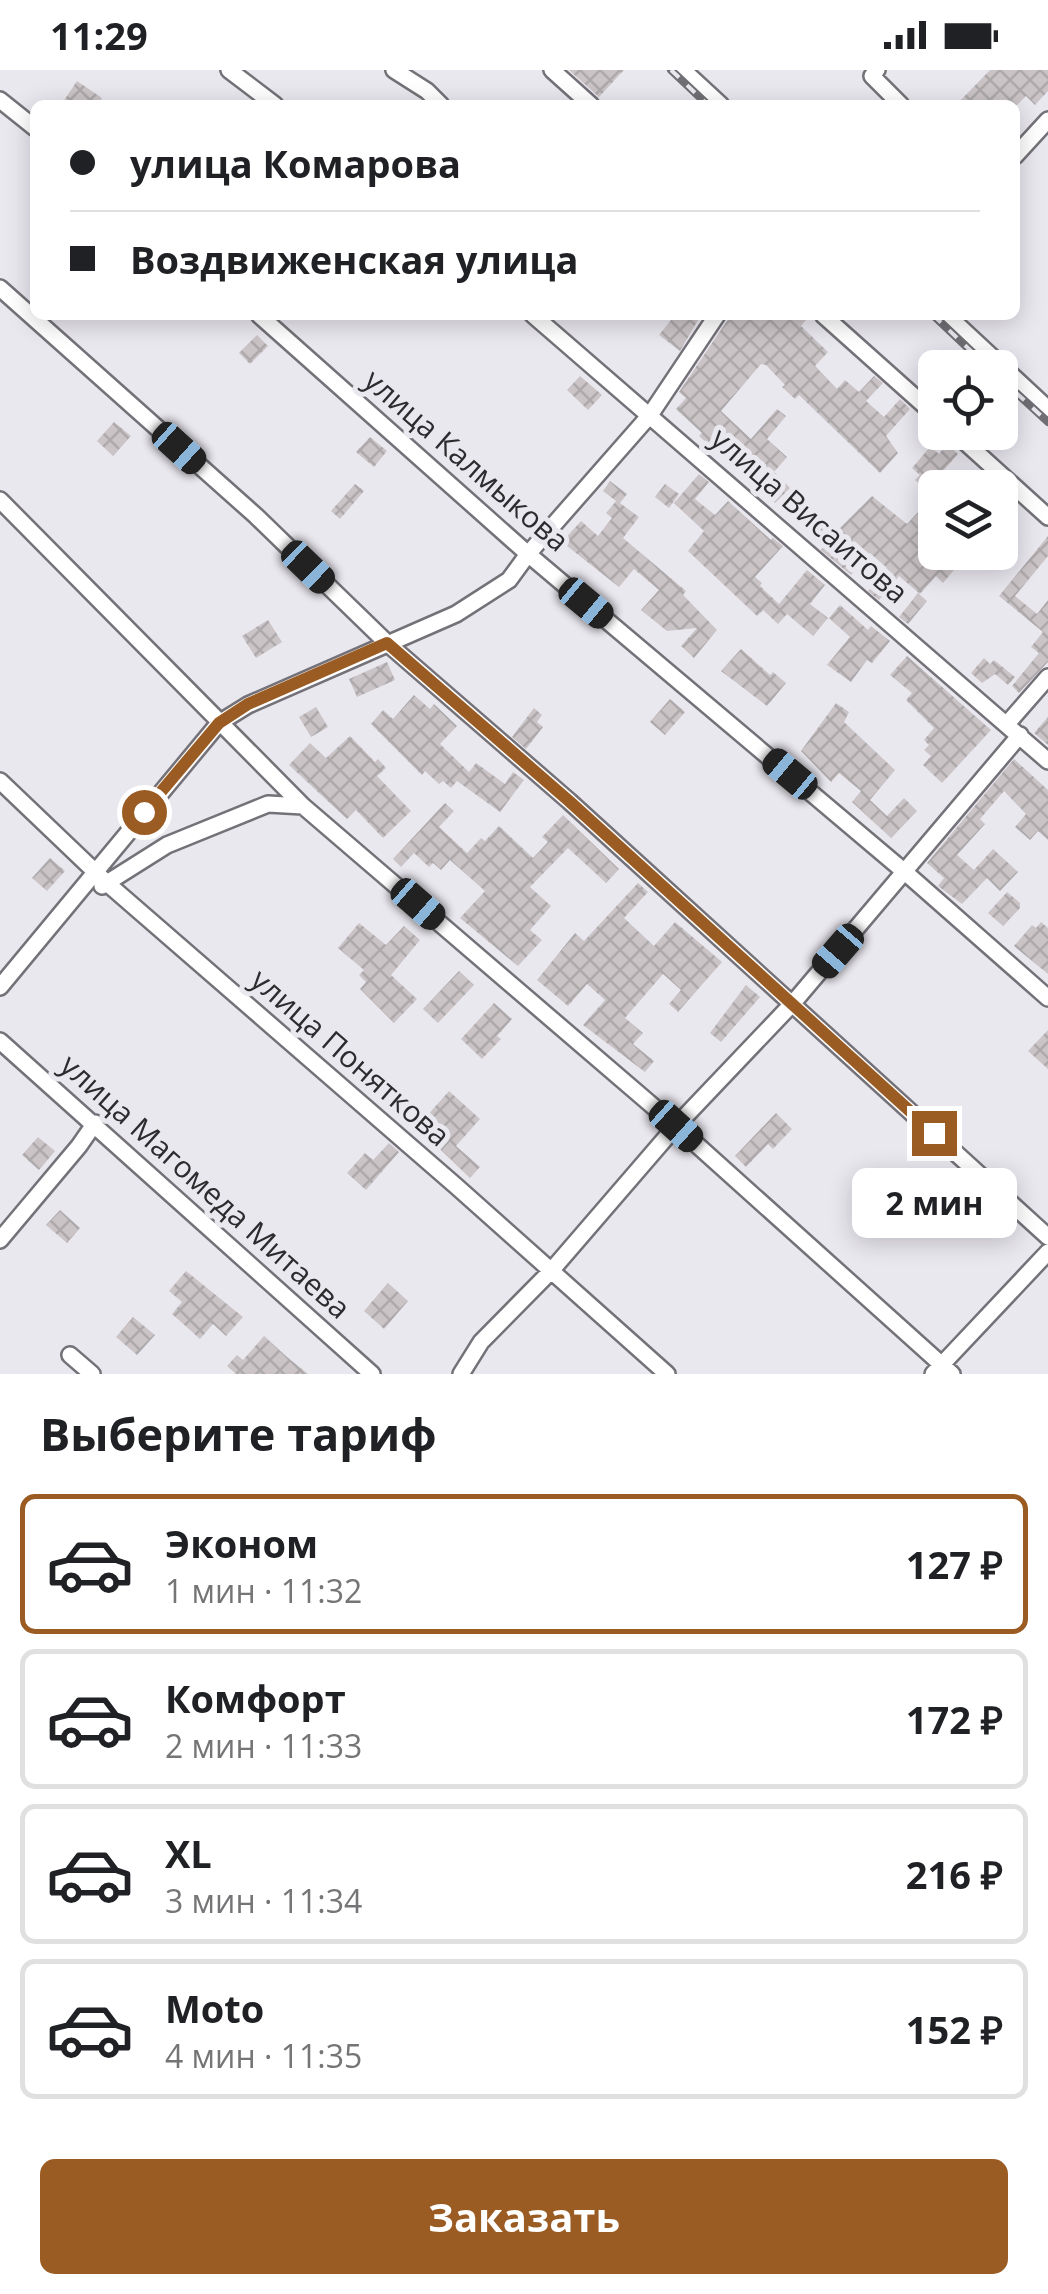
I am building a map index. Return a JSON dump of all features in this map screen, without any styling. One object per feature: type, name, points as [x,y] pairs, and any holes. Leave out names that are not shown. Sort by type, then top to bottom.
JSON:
[{"type":"street","points":[[229,70],[268,100]]},
{"type":"street","points":[[394,70],[437,100]]},
{"type":"street","points":[[552,70],[585,100]]},
{"type":"street","points":[[682,70],[715,100]]},
{"type":"street","points":[[877,70],[872,76],[896,100]]},
{"type":"street","points":[[0,100],[30,124]]},
{"type":"street","points":[[1020,151],[1048,120]]},
{"type":"street","points":[[0,288],[30,315]]},
{"type":"street","points":[[36,320],[256,516],[387,643],[569,801],[1048,1238]]},
{"type":"street","name":"улица Калмыкова","points":[[265,320],[528,554],[906,872],[1048,998]]},
{"type":"street","name":"улица Висаитова","points":[[539,320],[1048,761]]},
{"type":"street","points":[[0,988],[219,723],[248,704],[456,614],[509,580],[650,415],[714,320]]},
{"type":"street","points":[[829,320],[918,401]]},
{"type":"street","points":[[952,320],[1048,410]]},
{"type":"street","points":[[974,450],[1048,517]]},
{"type":"street","points":[[0,500],[303,806],[676,1126],[942,1371],[1048,1252]]},
{"type":"street","points":[[460,1374],[480,1342],[551,1270],[906,872],[1014,730],[1048,677]]},
{"type":"street","name":"улица Поняткова","points":[[0,781],[94,872],[667,1374]]},
{"type":"street","points":[[75,897],[108,884],[167,845],[268,804],[303,806]]},
{"type":"street","name":"улица Магомеда Митаева","points":[[0,1041],[372,1374]]},
{"type":"street","points":[[0,1240],[95,1123]]},
{"type":"street","points":[[70,1355],[92,1374]]},
{"type":"building","points":[[569,70],[624,70],[599,97]]},
{"type":"building","points":[[990,70],[1048,70],[1048,91],[1035,105],[1026,96],[1020,102],[961,100]]},
{"type":"building","points":[[77,81],[102,98],[101,100],[64,100]]},
{"type":"building","points":[[671,320],[698,320],[680,351],[659,335]]},
{"type":"building","points":[[728,320],[806,320],[801,326],[828,352],[815,366],[837,389],[845,380],[859,392],[874,376],[883,383],[866,401],[884,417],[900,399],[910,409],[886,436],[898,453],[880,473],[761,364],[721,411],[751,439],[777,409],[786,416],[767,439],[787,457],[774,472],[790,488],[775,503],[699,436],[702,433],[676,409],[686,398],[679,392]]},
{"type":"building","points":[[257,335],[268,346],[250,364],[239,353]]},
{"type":"building","points":[[580,376],[602,395],[588,410],[567,390]]},
{"type":"building","points":[[114,422],[131,436],[113,456],[97,441]]},
{"type":"building","points":[[370,437],[387,451],[374,467],[356,452]]},
{"type":"building","points":[[927,450],[939,454],[942,450],[954,450],[958,454],[944,470],[918,470],[918,473],[912,468]]},
{"type":"building","points":[[699,474],[709,482],[695,499],[715,515],[728,501],[783,546],[755,577],[779,604],[807,570],[825,585],[810,604],[828,618],[813,636],[787,614],[778,624],[763,610],[757,616],[688,551],[704,531],[674,503]]},
{"type":"building","points":[[610,481],[627,494],[620,503],[639,517],[623,538],[686,591],[683,595],[717,630],[694,658],[681,646],[697,628],[667,631],[641,610],[659,590],[634,569],[619,587],[562,542],[581,521],[598,536],[612,518],[606,513],[616,501],[603,491]]},
{"type":"building","points":[[355,484],[364,491],[340,519],[331,511]]},
{"type":"building","points":[[665,484],[679,494],[669,508],[655,497]]},
{"type":"building","points":[[872,496],[907,524],[918,512],[918,570],[954,570],[943,583],[936,576],[920,594],[899,576],[879,600],[868,591],[887,568],[870,553],[851,575],[821,550],[826,543],[807,526],[814,518],[833,535]]},
{"type":"building","points":[[1048,536],[1048,556],[1015,596],[1037,614],[1048,600],[1048,662],[1019,693],[1012,686],[1039,653],[1031,647],[1043,632],[999,596]]},
{"type":"building","points":[[918,593],[927,601],[908,624],[899,617]]},
{"type":"building","points":[[840,605],[868,630],[871,626],[890,641],[872,663],[867,660],[851,682],[827,665],[850,637],[829,618]]},
{"type":"building","points":[[268,620],[282,642],[256,658],[242,636]]},
{"type":"building","points":[[741,649],[770,675],[773,672],[786,683],[767,706],[721,671]]},
{"type":"building","points":[[907,656],[991,730],[942,783],[923,765],[931,756],[924,750],[929,745],[924,740],[934,728],[906,700],[912,693],[890,675]]},
{"type":"building","points":[[984,658],[990,664],[994,660],[1015,677],[1008,685],[995,674],[982,683],[971,673]]},
{"type":"building","points":[[387,662],[395,680],[357,697],[349,679]]},
{"type":"building","points":[[414,695],[430,709],[434,704],[457,726],[440,744],[469,772],[476,763],[505,784],[513,772],[524,780],[500,812],[457,781],[451,788],[443,781],[439,784],[425,771],[422,775],[371,724],[383,710],[393,719]]},
{"type":"building","points":[[670,699],[685,712],[665,735],[650,722]]},
{"type":"building","points":[[836,703],[849,712],[844,722],[895,770],[870,800],[887,816],[904,798],[917,811],[891,838],[852,802],[861,791],[839,773],[831,782],[801,751]]},
{"type":"building","points":[[316,707],[328,727],[311,737],[299,717]]},
{"type":"building","points":[[534,708],[542,715],[537,722],[543,727],[526,749],[512,737]]},
{"type":"building","points":[[1048,717],[1048,745],[1034,733]]},
{"type":"building","points":[[350,736],[386,768],[377,776],[411,811],[383,838],[356,810],[347,819],[289,765],[310,743],[326,758]]},
{"type":"building","points":[[1014,759],[1048,790],[1048,840],[1038,831],[1030,840],[1015,827],[1026,814],[1004,791],[980,819],[985,824],[957,855],[974,870],[993,849],[1018,872],[1000,891],[987,878],[962,904],[938,886],[944,878],[927,863]]},
{"type":"building","points":[[445,803],[454,811],[439,827],[467,853],[499,826],[533,858],[548,842],[542,837],[563,815],[619,869],[606,883],[568,848],[530,887],[551,906],[530,930],[542,940],[518,966],[460,918],[485,891],[450,860],[441,870],[433,863],[429,867],[414,853],[401,867],[393,859]]},
{"type":"building","points":[[50,858],[65,871],[47,891],[32,878]]},
{"type":"building","points":[[638,883],[648,892],[624,918],[654,946],[675,922],[722,962],[678,1012],[669,1004],[681,990],[663,974],[625,1018],[643,1033],[633,1044],[654,1061],[645,1072],[583,1025],[605,1000],[587,984],[568,1006],[537,980],[575,933],[584,941]]},
{"type":"building","points":[[1007,892],[1020,903],[1020,908],[1003,926],[988,913]]},
{"type":"building","points":[[1041,922],[1048,928],[1048,974],[1014,946],[1032,925],[1036,928]]},
{"type":"building","points":[[359,923],[386,945],[404,926],[420,940],[391,975],[417,999],[394,1023],[360,989],[366,982],[359,975],[364,970],[338,948]]},
{"type":"building","points":[[459,971],[474,985],[438,1023],[423,1009]]},
{"type":"building","points":[[746,985],[760,997],[721,1042],[710,1033]]},
{"type":"building","points":[[494,1003],[512,1019],[497,1036],[501,1039],[482,1059],[461,1039]]},
{"type":"building","points":[[1048,1030],[1048,1069],[1028,1051]]},
{"type":"building","points":[[449,1091],[480,1119],[456,1146],[480,1167],[470,1178],[417,1127]]},
{"type":"building","points":[[776,1113],[792,1129],[773,1149],[768,1144],[746,1167],[735,1156]]},
{"type":"building","points":[[38,1137],[55,1151],[39,1170],[22,1155]]},
{"type":"building","points":[[389,1143],[399,1152],[366,1190],[347,1173],[365,1153],[373,1160]]},
{"type":"building","points":[[60,1210],[80,1228],[67,1243],[46,1225]]},
{"type":"building","points":[[186,1271],[243,1317],[226,1336],[213,1324],[200,1339],[172,1314],[182,1302],[169,1291]]},
{"type":"building","points":[[388,1283],[408,1301],[384,1329],[364,1311]]},
{"type":"building","points":[[133,1317],[155,1335],[137,1355],[116,1337]]},
{"type":"building","points":[[264,1336],[308,1374],[236,1374],[227,1366],[237,1355],[243,1360]]},
{"type":"railway","points":[[671,70],[703,100]]},
{"type":"railway","points":[[938,320],[970,350]]},
{"type":"railway","points":[[1018,394],[1048,422]]},
{"type":"route","points":[[144,812],[219,723],[248,704],[387,643],[569,801],[934,1133]]}]
